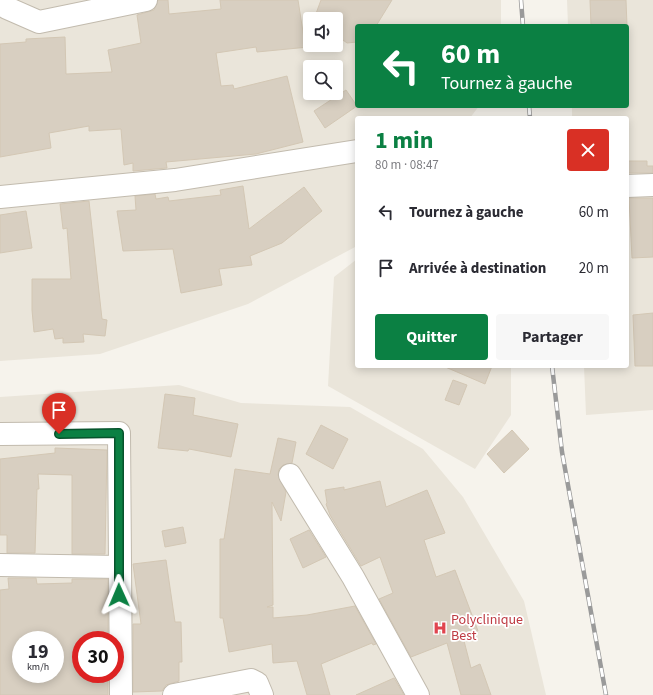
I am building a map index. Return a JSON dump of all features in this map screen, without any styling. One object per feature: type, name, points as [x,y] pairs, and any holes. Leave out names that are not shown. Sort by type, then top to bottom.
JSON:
[{"type":"street","points":[[1,0],[7,8],[39,22],[146,0]]},
{"type":"street","points":[[0,197],[175,180],[355,151]]},
{"type":"street","points":[[629,186],[653,185]]},
{"type":"street","points":[[0,434],[119,433],[121,695]]},
{"type":"street","points":[[290,475],[354,577],[418,695]]},
{"type":"street","points":[[0,566],[119,567]]},
{"type":"street","points":[[182,694],[250,680],[257,683],[262,695]]},
{"type":"shaded area","points":[[0,0],[501,0],[501,24],[355,24],[355,108],[478,108],[472,116],[355,116],[355,247],[248,304],[100,354],[0,361]]},
{"type":"shaded area","points":[[567,0],[653,0],[653,410],[586,415],[584,368],[629,368],[629,116],[572,116],[572,108],[629,108],[629,24],[568,24]]},
{"type":"shaded area","points":[[355,261],[355,368],[511,368],[511,415],[475,469],[328,386],[334,277]]},
{"type":"shaded area","points":[[179,385],[241,403],[350,407],[423,449],[463,497],[524,601],[546,695],[0,695],[0,397]]},
{"type":"building","points":[[158,0],[168,0],[169,14],[221,9],[220,0],[298,0],[303,32],[303,48],[257,52],[256,47],[216,53],[221,86],[233,85],[234,89],[287,76],[303,142],[256,154],[166,162],[167,168],[133,171],[133,163],[124,165],[121,129],[89,131],[89,126],[49,133],[51,148],[0,157],[0,44],[26,42],[26,39],[65,37],[66,74],[112,72],[108,50],[141,43],[137,15],[154,10]]},
{"type":"building","points":[[321,0],[392,0],[377,24],[355,24],[355,42],[347,43],[343,40],[343,12],[317,12]]},
{"type":"building","points":[[590,0],[626,0],[627,24],[591,24]]},
{"type":"building","points":[[346,90],[355,103],[355,107],[325,128],[314,111],[331,100],[343,100],[343,92]]},
{"type":"building","points":[[629,161],[647,161],[647,166],[653,166],[653,173],[629,173]]},
{"type":"building","points":[[243,186],[249,229],[304,187],[322,211],[282,243],[250,256],[252,265],[219,269],[222,285],[181,293],[173,249],[123,251],[117,211],[136,210],[135,196],[155,194],[156,199],[168,197],[169,201],[221,195],[220,190]]},
{"type":"building","points":[[629,198],[653,198],[653,257],[632,258]]},
{"type":"building","points":[[89,201],[102,319],[107,320],[105,336],[83,334],[84,342],[63,343],[63,338],[55,339],[53,329],[34,332],[32,279],[71,279],[67,228],[63,229],[60,204]]},
{"type":"building","points":[[26,211],[32,248],[0,253],[0,215]]},
{"type":"building","points":[[653,313],[653,366],[635,366],[633,315]]},
{"type":"building","points":[[448,368],[491,368],[485,384]]},
{"type":"building","points":[[453,380],[467,385],[459,405],[445,400]]},
{"type":"building","points":[[165,394],[195,398],[193,415],[238,424],[231,457],[189,449],[188,451],[158,448]]},
{"type":"building","points":[[321,425],[348,439],[333,469],[306,454]]},
{"type":"building","points":[[512,430],[529,449],[504,473],[487,454]]},
{"type":"building","points":[[278,438],[296,442],[292,463],[283,465],[279,469],[278,475],[286,492],[281,521],[272,502],[273,605],[267,607],[273,607],[273,618],[307,615],[355,606],[376,644],[373,645],[372,643],[321,664],[330,695],[307,695],[297,661],[273,663],[272,644],[229,652],[223,618],[220,618],[220,539],[224,539],[235,469],[270,474]]},
{"type":"building","points":[[55,448],[107,450],[105,554],[72,554],[72,475],[38,474],[39,489],[37,489],[35,553],[7,553],[7,535],[0,535],[0,459],[55,453]]},
{"type":"building","points":[[380,481],[386,507],[427,490],[445,533],[424,540],[436,577],[455,570],[478,631],[463,637],[471,668],[480,664],[491,695],[461,695],[447,643],[411,657],[379,599],[393,593],[380,557],[361,566],[330,515],[326,504],[325,490],[344,487],[344,490]]},
{"type":"building","points":[[183,527],[186,543],[165,547],[162,531]]},
{"type":"building","points":[[309,530],[326,557],[303,568],[290,539]]},
{"type":"building","points":[[166,560],[175,622],[181,622],[182,662],[179,662],[179,681],[166,685],[162,691],[133,692],[133,624],[141,624],[133,564]]},
{"type":"building","points":[[8,578],[36,578],[37,584],[72,583],[72,579],[108,579],[108,631],[72,631],[72,683],[108,683],[108,695],[0,695],[0,590],[9,589]]},
{"type":"building","points":[[394,678],[404,695],[356,695]]},
{"type":"railway","points":[[521,0],[523,24]]},
{"type":"railway","points":[[529,108],[530,116]]},
{"type":"railway","points":[[552,368],[562,452],[606,695]]},
{"type":"place","name":"Polyclinique Best","points":[[440,628]]},
{"type":"route","points":[[59,434],[119,433],[119,595]]}]
